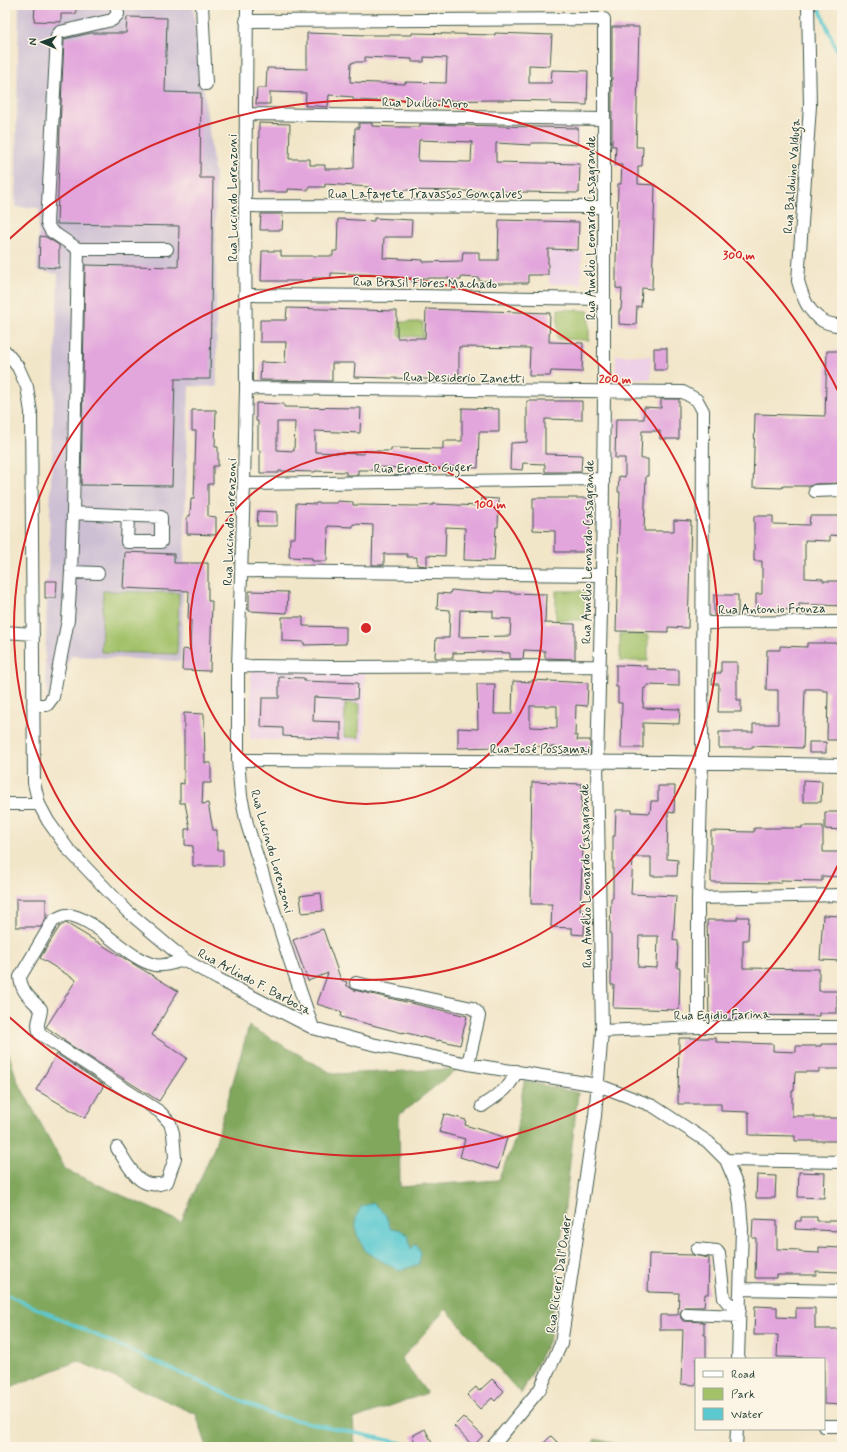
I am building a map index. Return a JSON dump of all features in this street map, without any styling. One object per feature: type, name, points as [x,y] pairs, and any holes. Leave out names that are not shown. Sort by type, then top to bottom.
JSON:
[{"type":"street","points":[[116,5],[118,14],[112,20],[60,32],[57,36],[47,223],[51,231],[78,249],[167,249]]},
{"type":"street","points":[[202,5],[206,84]]},
{"type":"street","name":"Rua Lucindo Lorenzoni","points":[[247,5],[245,206],[246,388],[238,666],[238,760],[241,796],[247,824],[313,1028]]},
{"type":"street","name":"Rua Balduino Valduga","points":[[808,5],[810,106],[798,281],[803,300],[812,312],[824,322],[842,326]]},
{"type":"street","name":"Rua Amélio Leonardo Casagrande","points":[[246,21],[604,19],[604,393],[602,575],[597,762],[602,1031],[598,1085]]},
{"type":"street","name":"Rua Duilio Moro","points":[[246,114],[603,119]]},
{"type":"street","name":"Rua Lafayete Travassos Gonçalves","points":[[245,206],[605,208]]},
{"type":"street","points":[[33,705],[47,705],[53,697],[68,620],[73,513],[78,249]]},
{"type":"street","name":"Rua Brasil Flores Machado","points":[[245,295],[417,296],[604,300]]},
{"type":"street","name":"Rua Arlindo F. Barbosa","points":[[5,351],[18,366],[27,387],[31,412],[34,783],[39,804],[48,821],[68,848],[127,911],[185,960],[218,980],[313,1028],[372,1044],[468,1064],[598,1085],[653,1106],[708,1142],[726,1160]]},
{"type":"street","points":[[5,369],[18,366]]},
{"type":"street","name":"Rua Desiderio Zanetti","points":[[246,388],[604,393],[683,392],[697,400],[703,411],[703,623]]},
{"type":"street","name":"Rua Ernesto Guger","points":[[244,484],[602,479]]},
{"type":"street","points":[[815,491],[842,490]]},
{"type":"street","points":[[73,513],[128,516]]},
{"type":"street","points":[[241,571],[602,575]]},
{"type":"street","points":[[71,572],[98,573]]},
{"type":"street","name":"Rua Antonio Fronza","points":[[703,623],[842,622]]},
{"type":"street","points":[[698,1027],[698,898],[702,763],[703,623]]},
{"type":"street","points":[[5,632],[33,634]]},
{"type":"street","points":[[238,666],[600,666]]},
{"type":"street","name":"Rua José Possamai","points":[[238,760],[842,765]]},
{"type":"street","points":[[5,804],[39,804]]},
{"type":"street","points":[[698,898],[842,895]]},
{"type":"street","points":[[117,1148],[137,1178],[147,1184],[159,1185],[168,1182],[175,1158],[173,1133],[170,1123],[160,1112],[40,1034],[37,1028],[42,1012],[41,1009],[23,991],[20,985],[20,977],[54,921],[60,916],[67,915],[76,916],[91,924],[144,961],[154,965],[162,965],[185,960]]},
{"type":"street","points":[[356,983],[472,1008],[479,1016],[468,1064]]},
{"type":"street","name":"Rua Egidio Farina","points":[[602,1031],[698,1027],[842,1027]]},
{"type":"street","points":[[482,1106],[509,1086],[516,1071]]},
{"type":"street","name":"Rua Ricieri Dall'Onder","points":[[492,1447],[540,1389],[561,1344],[594,1124],[598,1085]]},
{"type":"street","points":[[738,1358],[742,1229],[737,1186],[726,1160],[842,1162]]},
{"type":"street","points":[[697,1249],[717,1251],[719,1254],[724,1298],[740,1312]]},
{"type":"street","points":[[741,1289],[842,1291]]},
{"type":"street","points":[[687,1314],[740,1312]]},
{"type":"street","points":[[825,1426],[842,1426]]},
{"type":"street","points":[[736,1447],[737,1430]]},
{"type":"shaded area","points":[[19,5],[193,5],[215,177],[217,387],[189,386],[181,661],[71,656],[48,711],[45,660],[58,274],[37,271],[39,208],[15,207]]},
{"type":"shaded area","points":[[549,251],[582,252],[581,284],[549,284]]},
{"type":"shaded area","points":[[616,355],[651,356],[651,379],[615,378]]},
{"type":"shaded area","points":[[251,669],[365,672],[364,742],[250,739]]},
{"type":"green space","points":[[558,309],[589,311],[589,340],[557,339]]},
{"type":"green space","points":[[399,322],[423,322],[423,337],[399,336]]},
{"type":"green space","points":[[103,591],[179,593],[177,654],[101,652]]},
{"type":"green space","points":[[556,591],[585,591],[584,620],[556,620]]},
{"type":"green space","points":[[620,634],[648,635],[648,661],[620,661]]},
{"type":"green space","points":[[345,703],[360,704],[359,738],[344,737]]},
{"type":"green space","points":[[249,1026],[333,1074],[457,1069],[399,1115],[400,1187],[498,1180],[515,1140],[524,1081],[578,1093],[550,1338],[521,1394],[446,1309],[401,1359],[427,1393],[353,1419],[355,1447],[207,1447],[196,1414],[78,1361],[5,1389],[5,1041],[17,1080],[66,1170],[181,1222],[214,1148]]},
{"type":"green space","points":[[595,1439],[630,1447],[591,1447]]},
{"type":"water","points":[[373,1202],[385,1214],[391,1229],[399,1229],[408,1235],[411,1249],[416,1244],[421,1253],[419,1264],[399,1271],[366,1252],[356,1232],[356,1217],[361,1207]]},
{"type":"building","points":[[35,5],[76,5],[76,14],[61,14],[61,22],[34,21]]},
{"type":"building","points":[[127,17],[167,18],[165,92],[201,93],[200,178],[213,178],[210,379],[175,379],[172,486],[81,485],[85,265],[178,267],[179,226],[57,224],[64,39],[91,33],[126,33]]},
{"type":"building","points":[[612,27],[639,27],[636,147],[643,147],[642,166],[638,166],[638,184],[655,185],[652,289],[642,288],[641,307],[637,306],[636,325],[619,324],[622,289],[616,288],[618,184],[621,184],[622,165],[615,165],[616,146],[612,146]]},
{"type":"building","points":[[307,33],[366,35],[412,35],[412,33],[495,35],[495,33],[552,35],[550,66],[529,65],[529,83],[551,83],[552,70],[588,71],[587,105],[551,104],[551,101],[353,100],[353,97],[329,95],[328,107],[305,106],[306,93],[270,92],[270,104],[256,104],[257,88],[266,88],[267,68],[307,69]],"holes":[[[365,57],[412,59],[412,62],[424,62],[424,57],[447,58],[446,83],[405,82],[405,84],[350,82],[351,63],[365,62]]]},
{"type":"building","points":[[259,123],[290,124],[289,159],[310,159],[310,165],[325,165],[325,169],[354,168],[355,128],[359,128],[359,123],[372,123],[372,126],[394,127],[420,127],[420,124],[578,128],[578,145],[547,143],[531,143],[531,145],[496,143],[496,162],[580,164],[579,193],[404,190],[404,192],[370,192],[370,187],[325,184],[325,187],[309,187],[309,190],[288,189],[288,192],[258,192]],"holes":[[[419,140],[472,142],[471,162],[418,161]]]},
{"type":"building","points":[[261,214],[283,214],[282,230],[260,230]]},
{"type":"building","points":[[374,218],[412,220],[411,237],[384,237],[383,258],[423,260],[423,262],[462,261],[463,252],[479,252],[479,260],[498,260],[499,220],[579,222],[578,250],[548,249],[548,275],[528,275],[528,283],[491,283],[491,281],[479,281],[479,278],[461,277],[461,280],[449,280],[449,278],[422,278],[422,283],[412,283],[412,278],[386,277],[386,275],[331,273],[331,278],[313,278],[312,281],[261,281],[262,251],[281,251],[281,256],[333,256],[333,251],[337,251],[338,219],[374,221]]},
{"type":"building","points":[[40,236],[46,237],[59,245],[59,268],[39,267]]},
{"type":"building","points":[[287,308],[397,311],[397,338],[425,338],[426,309],[550,313],[549,342],[583,343],[582,372],[551,371],[550,376],[529,376],[530,348],[459,347],[459,380],[354,377],[355,363],[332,363],[332,381],[260,380],[261,362],[285,363],[286,342],[260,342],[260,320],[286,320]]},
{"type":"building","points":[[654,348],[667,348],[667,370],[654,370]]},
{"type":"building","points":[[827,351],[842,351],[842,483],[815,484],[810,486],[783,486],[782,488],[753,487],[755,414],[825,416]]},
{"type":"building","points":[[661,399],[679,399],[679,439],[660,439],[660,431],[642,431],[641,459],[648,459],[644,531],[674,531],[674,520],[691,521],[688,628],[668,627],[668,632],[616,631],[620,492],[618,492],[619,476],[625,477],[625,458],[615,458],[616,419],[644,419],[644,407],[661,408]]},
{"type":"building","points":[[527,401],[582,401],[582,420],[545,419],[545,454],[582,455],[581,472],[545,472],[545,464],[523,463],[522,470],[510,469],[511,443],[527,442]]},
{"type":"building","points":[[256,403],[284,404],[284,407],[361,408],[360,433],[315,431],[315,452],[364,454],[364,451],[391,451],[391,448],[443,449],[443,441],[462,441],[462,408],[499,409],[499,432],[479,432],[478,468],[443,466],[443,468],[415,469],[415,474],[404,474],[405,468],[378,467],[378,470],[358,470],[358,475],[346,475],[346,472],[315,471],[279,471],[279,473],[260,473],[258,421],[256,421]],"holes":[[[277,422],[295,422],[294,451],[277,450]]]},
{"type":"building","points":[[192,410],[216,410],[215,447],[218,447],[218,466],[213,466],[213,484],[208,484],[208,516],[216,517],[216,535],[187,534],[187,516],[190,516],[191,499],[194,499],[196,431],[192,431]]},
{"type":"building","points":[[482,498],[499,499],[498,527],[496,527],[494,561],[464,560],[465,528],[446,527],[445,556],[427,555],[427,566],[417,565],[417,557],[407,557],[407,554],[384,554],[384,565],[372,565],[373,525],[353,524],[353,527],[328,526],[327,561],[312,561],[312,558],[289,557],[290,538],[295,538],[296,503],[337,503],[337,501],[353,502],[353,505],[419,506],[433,504],[481,506]]},
{"type":"building","points":[[533,498],[590,498],[589,552],[555,552],[555,531],[533,530]]},
{"type":"building","points":[[258,511],[277,512],[277,526],[257,526]]},
{"type":"building","points":[[754,516],[773,516],[773,524],[809,525],[810,516],[842,516],[842,536],[830,535],[830,541],[805,540],[805,578],[823,579],[823,581],[842,581],[842,606],[799,604],[799,610],[756,609],[756,594],[762,594],[762,561],[754,561]]},
{"type":"building","points":[[125,552],[174,554],[174,563],[208,563],[208,601],[212,601],[210,671],[182,670],[183,649],[190,650],[191,620],[188,620],[189,591],[123,588]]},
{"type":"building","points":[[45,581],[57,581],[56,598],[45,598]]},
{"type":"building","points":[[451,590],[546,594],[545,623],[575,624],[575,659],[545,658],[545,651],[524,650],[523,659],[510,659],[510,653],[486,652],[453,653],[453,658],[435,658],[436,638],[449,638],[450,610],[437,609],[438,593],[450,594]],"holes":[[[460,610],[493,611],[493,618],[511,619],[510,636],[459,637]]]},
{"type":"building","points":[[249,591],[288,592],[287,613],[249,611]]},
{"type":"building","points":[[714,595],[738,595],[738,615],[714,615]]},
{"type":"building","points":[[282,617],[303,617],[303,626],[346,627],[346,644],[304,645],[304,642],[282,641]]},
{"type":"building","points":[[807,643],[839,643],[839,655],[842,655],[842,740],[827,740],[828,691],[823,691],[823,689],[805,689],[803,748],[752,746],[752,748],[719,748],[719,732],[753,732],[753,724],[778,724],[778,690],[766,690],[767,650],[780,650],[780,646],[807,647]]},
{"type":"building","points":[[721,662],[737,662],[737,700],[741,700],[741,712],[718,712],[719,684],[712,684],[713,673],[721,673]]},
{"type":"building","points":[[616,665],[647,666],[647,669],[679,670],[679,686],[647,685],[647,688],[644,688],[643,708],[680,709],[679,724],[643,723],[643,748],[621,748],[622,703],[618,703]]},
{"type":"building","points":[[279,677],[304,678],[304,681],[358,683],[357,699],[314,697],[313,721],[341,722],[341,739],[283,736],[283,728],[261,727],[262,698],[279,698]]},
{"type":"building","points":[[532,680],[588,683],[587,706],[576,705],[575,736],[578,736],[577,740],[590,740],[590,754],[555,754],[555,747],[529,746],[529,748],[458,748],[458,728],[478,729],[477,684],[495,684],[494,714],[512,714],[513,681],[532,682]],"holes":[[[530,706],[557,706],[557,728],[530,727]]]},
{"type":"building","points":[[184,713],[204,714],[205,763],[211,763],[211,783],[203,783],[202,804],[208,803],[213,830],[217,830],[217,850],[223,850],[223,866],[193,866],[193,846],[185,845],[185,829],[190,829],[185,803],[180,803],[180,783],[184,784]]},
{"type":"building","points":[[809,742],[826,742],[826,753],[809,753]]},
{"type":"building","points":[[803,780],[822,781],[821,802],[803,802]]},
{"type":"building","points":[[532,782],[582,784],[581,817],[583,817],[583,848],[580,911],[585,911],[584,935],[572,934],[572,928],[551,927],[552,904],[531,904]]},
{"type":"building","points":[[658,786],[675,786],[674,813],[668,812],[667,859],[678,860],[677,876],[651,876],[651,857],[633,857],[631,894],[676,896],[673,940],[678,941],[677,968],[680,968],[679,1010],[613,1008],[614,985],[611,985],[610,934],[611,898],[613,898],[613,836],[615,836],[616,810],[632,810],[632,812],[650,813],[651,801],[658,801]],"holes":[[[639,936],[658,936],[657,968],[638,967]]]},
{"type":"building","points":[[825,812],[842,812],[842,830],[825,829]]},
{"type":"building","points":[[802,826],[823,826],[823,852],[842,852],[841,877],[822,876],[822,881],[781,880],[781,883],[711,882],[711,831],[754,832],[754,828],[802,828]]},
{"type":"building","points":[[321,893],[323,911],[302,913],[300,896]]},
{"type":"building","points":[[16,899],[46,899],[46,918],[41,927],[16,927]]},
{"type":"building","points":[[823,915],[841,916],[842,961],[820,960]]},
{"type":"building","points":[[737,917],[749,917],[748,940],[743,940],[743,968],[819,969],[819,991],[837,991],[837,1013],[819,1013],[819,1016],[742,1015],[742,1019],[709,1019],[707,920],[737,920]]},
{"type":"building","points":[[66,923],[178,991],[152,1035],[187,1058],[159,1101],[64,1041],[65,1040],[46,1027],[76,980],[40,958],[60,926]]},
{"type":"building","points":[[323,929],[341,980],[347,982],[346,985],[354,990],[467,1016],[460,1045],[403,1033],[341,1017],[342,1012],[317,1004],[328,973],[308,981],[293,940]]},
{"type":"building","points":[[679,1038],[716,1038],[716,1042],[773,1044],[773,1051],[796,1052],[796,1046],[842,1044],[842,1069],[819,1069],[819,1072],[795,1072],[794,1091],[792,1091],[792,1116],[841,1118],[840,1141],[795,1141],[795,1136],[749,1135],[749,1112],[721,1111],[721,1104],[678,1104]]},
{"type":"building","points":[[57,1054],[104,1085],[85,1118],[36,1090]]},
{"type":"building","points":[[444,1114],[466,1120],[465,1125],[507,1138],[498,1169],[460,1157],[465,1139],[439,1132]]},
{"type":"building","points":[[799,1172],[825,1173],[824,1198],[798,1197]]},
{"type":"building","points":[[757,1175],[776,1176],[775,1198],[756,1198]]},
{"type":"building","points":[[801,1217],[817,1217],[817,1221],[840,1221],[839,1231],[795,1229],[796,1221],[801,1221]]},
{"type":"building","points":[[753,1219],[777,1220],[777,1249],[819,1253],[819,1247],[842,1248],[841,1272],[816,1271],[816,1275],[777,1275],[777,1278],[755,1278],[756,1238],[752,1238]]},
{"type":"building","points":[[649,1254],[693,1255],[709,1258],[708,1294],[705,1294],[704,1307],[684,1307],[680,1313],[683,1321],[704,1322],[704,1335],[706,1335],[706,1358],[695,1358],[695,1385],[681,1384],[683,1330],[660,1330],[660,1315],[678,1315],[679,1293],[648,1292]]},
{"type":"building","points":[[755,1306],[777,1307],[777,1317],[796,1318],[796,1308],[815,1308],[815,1329],[841,1329],[842,1405],[825,1404],[825,1358],[777,1357],[778,1335],[754,1335]]},
{"type":"building","points":[[492,1379],[504,1391],[495,1401],[492,1398],[480,1409],[467,1395],[476,1387],[479,1391]]},
{"type":"building","points":[[463,1417],[483,1436],[473,1446],[454,1426]]},
{"type":"building","points":[[425,1429],[434,1447],[418,1447],[412,1436]]},
{"type":"building","points":[[551,1436],[562,1447],[540,1447]]},
{"type":"waterway","points":[[820,10],[842,63]]},
{"type":"waterway","points":[[5,1294],[273,1415],[411,1445]]}]
